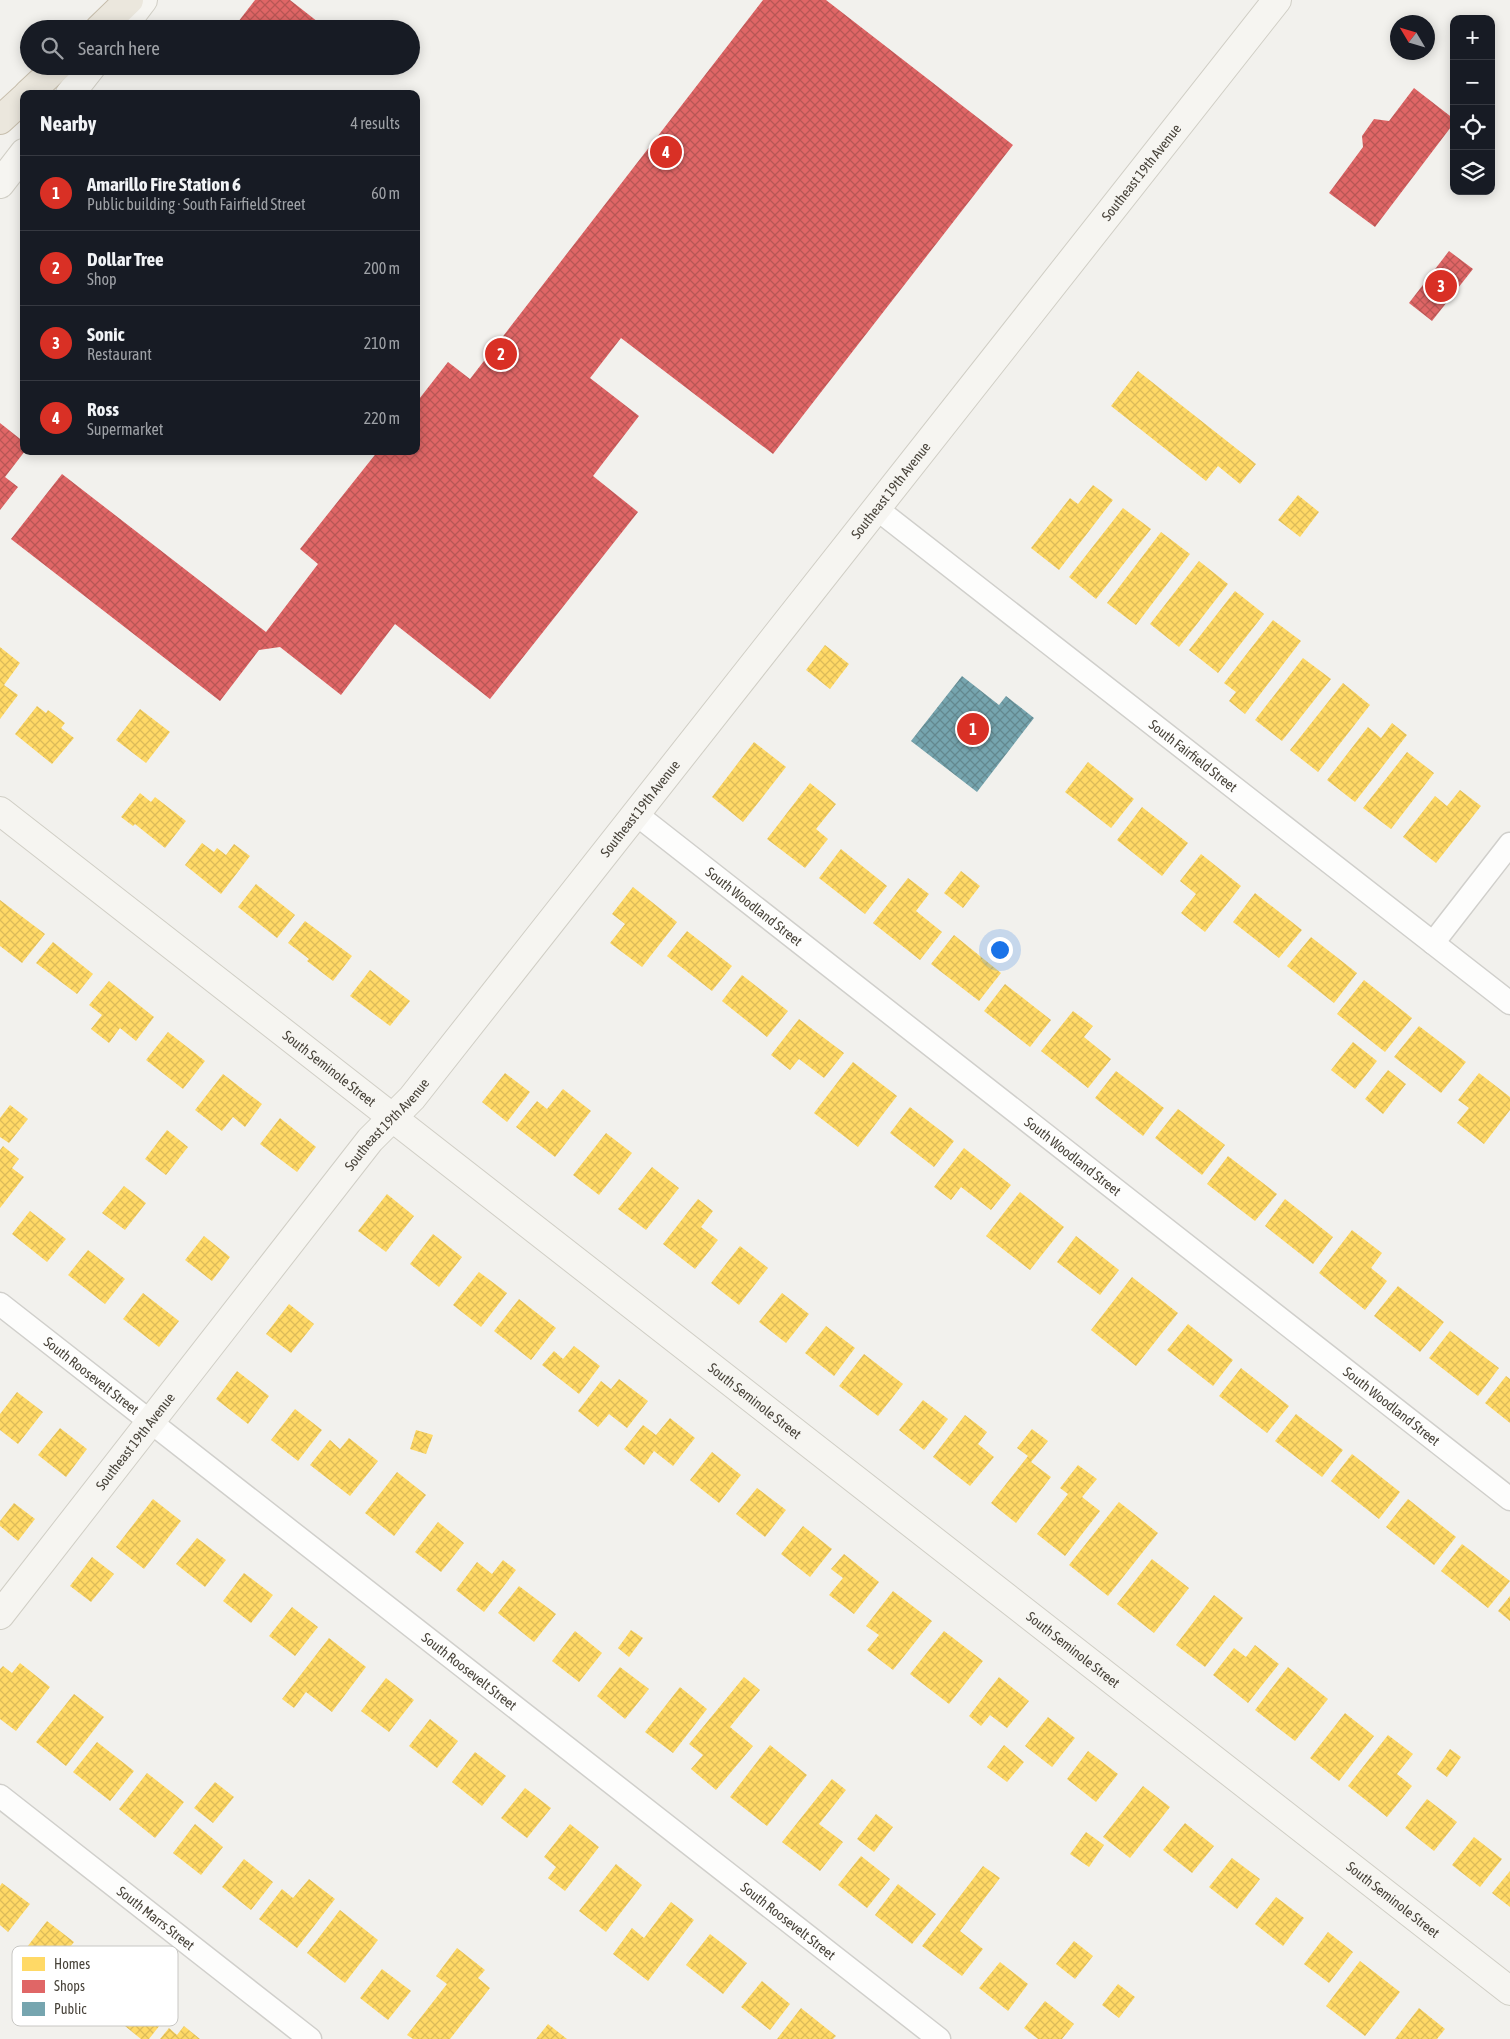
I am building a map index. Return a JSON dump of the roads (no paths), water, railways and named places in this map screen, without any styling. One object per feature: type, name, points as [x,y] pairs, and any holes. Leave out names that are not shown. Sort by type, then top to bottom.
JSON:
[{"type":"highway","points":[[108,20],[129,0]]},
{"type":"highway","points":[[32,90],[48,75]]},
{"type":"highway","points":[[0,120],[20,102]]},
{"type":"street","points":[[128,20],[143,0]]},
{"type":"street","name":"Southeast 19th Avenue","points":[[0,1615],[370,1140],[412,1098],[1277,0]]},
{"type":"street","points":[[73,90],[85,75]]},
{"type":"street","points":[[0,184],[20,158]]},
{"type":"street","name":"South Fairfield Street","points":[[877,509],[1510,1003]]},
{"type":"street","name":"South Seminole Street","points":[[0,811],[1510,1991]]},
{"type":"street","name":"South Woodland Street","points":[[636,814],[1510,1499]]},
{"type":"street","points":[[1433,943],[1510,844]]},
{"type":"street","name":"South Roosevelt Street","points":[[0,1304],[939,2039]]},
{"type":"street","name":"South Marrs Street","points":[[0,1796],[310,2039]]},
{"type":"place","name":"Ross","points":[[666,152]]},
{"type":"place","name":"Sonic","points":[[1441,286]]},
{"type":"place","name":"Dollar Tree","points":[[501,354]]},
{"type":"place","name":"Amarillo Fire Station 6","points":[[973,729]]}]
